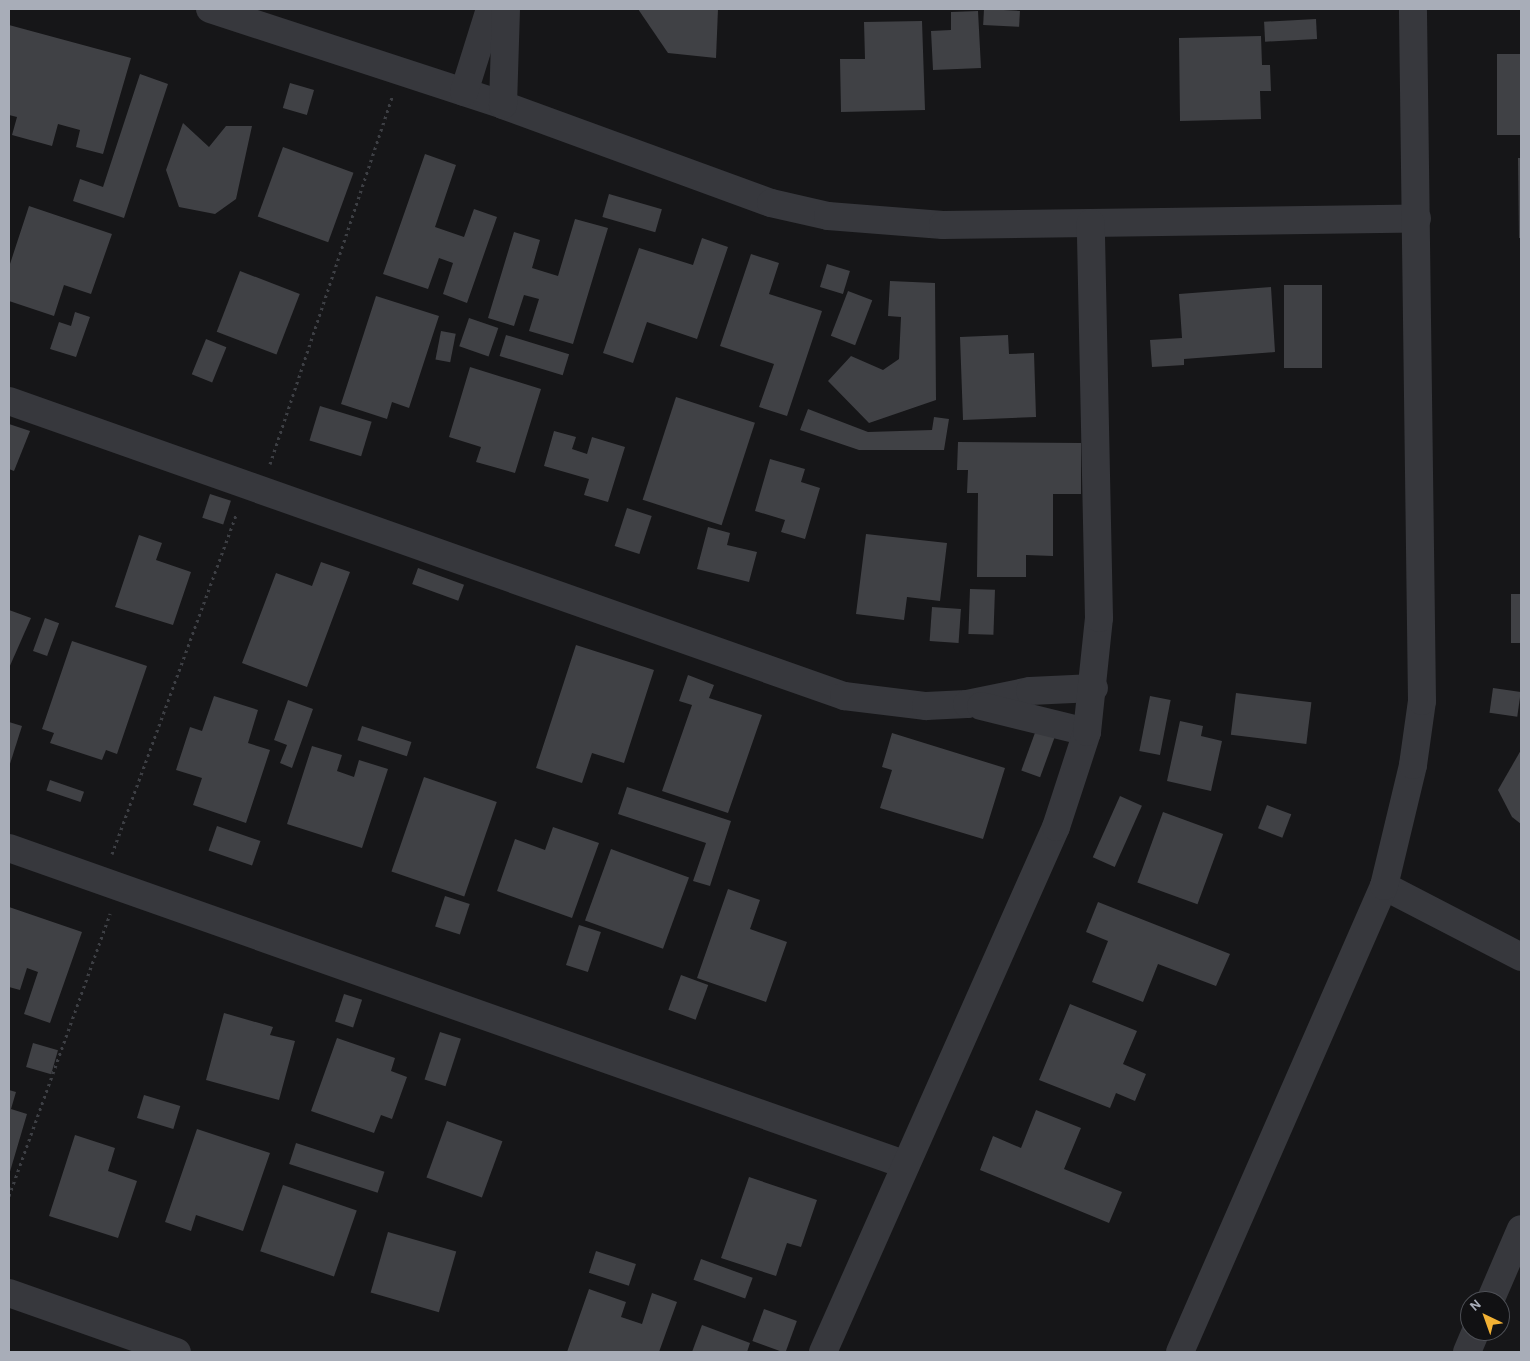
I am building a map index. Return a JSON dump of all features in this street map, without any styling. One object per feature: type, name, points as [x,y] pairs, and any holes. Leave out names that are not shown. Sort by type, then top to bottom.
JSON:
[{"type":"street","points":[[464,92],[490,9]]},
{"type":"street","points":[[503,105],[506,9]]},
{"type":"street","points":[[1180,1352],[1384,886],[1400,829],[1422,701],[1413,9]]},
{"type":"street","points":[[225,11],[503,105],[772,203],[828,216],[894,224],[1416,218]]},
{"type":"street","points":[[823,1352],[1056,827],[1087,732],[1094,688],[1099,618],[1091,223]]},
{"type":"street","points":[[9,402],[805,684],[885,703],[967,704],[1030,691],[1094,688]]},
{"type":"street","points":[[967,704],[1087,732]]},
{"type":"street","points":[[9,848],[906,1165]]},
{"type":"street","points":[[1384,886],[1521,957]]},
{"type":"street","points":[[1494,1291],[1521,1229]]},
{"type":"street","points":[[9,1293],[177,1352]]},
{"type":"path","points":[[9,1196],[111,884],[401,71]]},
{"type":"building","points":[[638,9],[718,9],[716,58],[668,53]]},
{"type":"building","points":[[984,9],[1020,11],[1019,27],[983,25]]},
{"type":"building","points":[[978,11],[981,68],[933,70],[931,31],[951,30],[951,12]]},
{"type":"building","points":[[1316,19],[1317,39],[1265,42],[1264,22]]},
{"type":"building","points":[[922,21],[925,110],[841,112],[840,59],[865,59],[864,22]]},
{"type":"building","points":[[9,25],[131,58],[103,154],[76,147],[80,130],[58,124],[52,146],[12,135],[17,117],[9,115]]},
{"type":"building","points":[[1261,36],[1262,65],[1270,65],[1271,91],[1260,91],[1261,119],[1180,121],[1179,38]]},
{"type":"building","points":[[1497,54],[1521,54],[1521,135],[1497,135]]},
{"type":"building","points":[[140,74],[168,84],[124,218],[73,201],[80,179],[103,187]]},
{"type":"building","points":[[290,83],[314,90],[307,115],[283,108]]},
{"type":"building","points":[[183,123],[209,147],[226,126],[252,126],[236,199],[215,214],[179,207],[166,170]]},
{"type":"building","points":[[283,147],[353,173],[328,242],[258,217]]},
{"type":"building","points":[[425,154],[456,165],[435,227],[464,237],[474,209],[497,217],[467,303],[443,294],[453,263],[439,258],[428,289],[383,274]]},
{"type":"building","points":[[1518,158],[1521,158],[1521,238],[1519,238]]},
{"type":"building","points":[[609,194],[662,209],[655,232],[602,217]]},
{"type":"building","points":[[29,206],[112,234],[91,294],[64,285],[54,316],[9,301],[9,267]]},
{"type":"building","points":[[575,219],[608,228],[573,344],[529,331],[539,299],[524,295],[514,326],[488,318],[514,232],[540,240],[532,268],[558,276]]},
{"type":"building","points":[[702,238],[728,247],[697,339],[647,322],[633,363],[603,353],[639,248],[693,265]]},
{"type":"building","points":[[751,254],[779,263],[769,294],[822,311],[787,416],[759,407],[774,364],[720,346]]},
{"type":"building","points":[[827,264],[850,271],[843,294],[820,287]]},
{"type":"building","points":[[240,271],[300,294],[276,355],[217,332]]},
{"type":"building","points":[[890,281],[935,283],[936,400],[869,423],[828,381],[851,356],[883,370],[899,359],[901,317],[888,316]]},
{"type":"building","points":[[1284,285],[1322,285],[1322,368],[1284,368]]},
{"type":"building","points":[[1271,287],[1275,352],[1184,359],[1184,365],[1152,367],[1150,340],[1182,338],[1179,294]]},
{"type":"building","points":[[848,291],[872,300],[855,345],[831,336]]},
{"type":"building","points":[[376,296],[439,316],[409,408],[392,402],[387,419],[341,404]]},
{"type":"building","points":[[75,312],[90,317],[76,357],[50,349],[59,322],[71,326]]},
{"type":"building","points":[[469,318],[498,328],[489,356],[459,346]]},
{"type":"building","points":[[441,331],[456,334],[450,362],[435,359]]},
{"type":"building","points":[[506,335],[569,354],[563,375],[500,356]]},
{"type":"building","points":[[1008,335],[1009,354],[1034,353],[1036,417],[963,420],[960,337]]},
{"type":"building","points":[[206,339],[226,347],[212,382],[192,374]]},
{"type":"building","points":[[470,367],[541,389],[515,473],[476,462],[481,447],[449,437]]},
{"type":"building","points":[[676,397],[755,423],[722,525],[643,500]]},
{"type":"building","points":[[320,406],[372,422],[361,456],[309,440]]},
{"type":"building","points":[[808,409],[868,432],[932,430],[934,417],[949,419],[944,450],[859,450],[800,430]]},
{"type":"building","points":[[9,424],[30,431],[14,471],[9,469]]},
{"type":"building","points":[[554,431],[576,437],[572,449],[587,454],[592,437],[625,447],[608,502],[584,495],[589,479],[544,466]]},
{"type":"building","points":[[958,442],[1081,443],[1081,494],[1053,494],[1053,556],[1026,555],[1026,577],[977,577],[978,493],[967,493],[968,470],[957,470]]},
{"type":"building","points":[[770,459],[805,469],[801,482],[820,488],[805,539],[781,532],[785,520],[755,511]]},
{"type":"building","points":[[210,494],[231,501],[223,525],[202,518]]},
{"type":"building","points":[[627,508],[652,516],[639,554],[615,546]]},
{"type":"building","points":[[708,527],[730,533],[727,545],[757,552],[749,582],[697,569]]},
{"type":"building","points":[[866,534],[947,543],[940,601],[907,597],[904,620],[856,614]]},
{"type":"building","points":[[139,535],[162,543],[156,560],[191,572],[173,625],[115,607]]},
{"type":"building","points":[[321,562],[350,572],[307,687],[242,663],[276,573],[312,586]]},
{"type":"building","points":[[418,568],[464,585],[458,601],[412,584]]},
{"type":"building","points":[[970,589],[995,590],[993,635],[968,634]]},
{"type":"building","points":[[1511,594],[1521,594],[1521,643],[1511,643]]},
{"type":"building","points":[[932,607],[961,609],[959,643],[930,641]]},
{"type":"building","points":[[9,610],[31,618],[9,668]]},
{"type":"building","points":[[45,618],[59,623],[47,656],[33,651]]},
{"type":"building","points":[[72,641],[147,666],[117,754],[106,750],[102,760],[50,743],[54,733],[42,729]]},
{"type":"building","points":[[576,645],[654,670],[624,763],[592,753],[582,783],[536,768]]},
{"type":"building","points":[[688,675],[714,685],[709,698],[762,715],[728,813],[662,791],[692,705],[679,701]]},
{"type":"building","points":[[1493,688],[1521,692],[1517,717],[1490,713]]},
{"type":"building","points":[[1236,693],[1311,702],[1306,744],[1231,735]]},
{"type":"building","points":[[214,696],[258,710],[248,743],[270,750],[246,823],[193,805],[202,778],[176,770],[190,727],[202,731]]},
{"type":"building","points":[[1150,696],[1171,700],[1160,755],[1139,751]]},
{"type":"building","points":[[288,700],[313,709],[292,768],[280,763],[287,745],[274,740]]},
{"type":"building","points":[[1180,721],[1203,726],[1201,736],[1222,741],[1211,791],[1167,781]]},
{"type":"building","points":[[9,722],[22,726],[9,767]]},
{"type":"building","points":[[362,726],[411,742],[407,756],[357,740]]},
{"type":"building","points":[[1036,730],[1055,737],[1040,777],[1021,770]]},
{"type":"building","points":[[892,733],[1005,768],[983,839],[880,808],[892,770],[882,767]]},
{"type":"building","points":[[312,746],[342,755],[337,771],[354,777],[359,760],[388,769],[362,848],[287,824]]},
{"type":"building","points":[[1521,750],[1521,824],[1512,817],[1498,790]]},
{"type":"building","points":[[424,777],[497,802],[464,897],[391,872]]},
{"type":"building","points":[[50,780],[84,792],[80,802],[46,790]]},
{"type":"building","points":[[627,787],[731,821],[710,886],[693,881],[706,843],[618,814]]},
{"type":"building","points":[[1120,796],[1142,806],[1115,867],[1093,857]]},
{"type":"building","points":[[1267,805],[1291,814],[1282,838],[1258,828]]},
{"type":"building","points":[[1163,812],[1223,834],[1197,904],[1137,882]]},
{"type":"building","points":[[217,826],[260,841],[252,866],[209,851]]},
{"type":"building","points":[[553,827],[599,843],[572,918],[497,891],[515,839],[545,850]]},
{"type":"building","points":[[611,849],[689,877],[663,949],[585,920]]},
{"type":"building","points":[[728,889],[760,900],[750,929],[787,942],[766,1002],[697,978]]},
{"type":"building","points":[[445,896],[470,904],[460,934],[435,926]]},
{"type":"building","points":[[1098,902],[1230,954],[1216,986],[1158,964],[1143,1002],[1092,982],[1108,941],[1086,932]]},
{"type":"building","points":[[9,907],[82,932],[50,1023],[24,1014],[38,972],[27,968],[20,990],[9,987]]},
{"type":"building","points":[[579,925],[601,932],[588,972],[566,965]]},
{"type":"building","points":[[681,975],[708,985],[696,1020],[668,1010]]},
{"type":"building","points":[[344,994],[362,1000],[353,1027],[335,1022]]},
{"type":"building","points":[[1070,1004],[1137,1031],[1123,1064],[1146,1074],[1135,1101],[1116,1093],[1110,1108],[1039,1080]]},
{"type":"building","points":[[224,1013],[273,1027],[270,1035],[295,1041],[279,1100],[206,1080]]},
{"type":"building","points":[[440,1032],[461,1039],[445,1086],[425,1080]]},
{"type":"building","points":[[337,1038],[395,1058],[391,1071],[407,1077],[392,1119],[381,1115],[374,1133],[311,1111]]},
{"type":"building","points":[[33,1043],[58,1050],[51,1074],[26,1067]]},
{"type":"building","points":[[9,1090],[16,1092],[11,1109],[27,1114],[9,1175]]},
{"type":"building","points":[[144,1095],[180,1106],[173,1129],[137,1118]]},
{"type":"building","points":[[1036,1110],[1081,1128],[1064,1169],[1122,1192],[1109,1223],[980,1170],[993,1136],[1021,1148]]},
{"type":"building","points":[[447,1121],[502,1141],[482,1198],[426,1177]]},
{"type":"building","points":[[197,1129],[270,1153],[243,1231],[196,1215],[191,1231],[165,1222]]},
{"type":"building","points":[[75,1135],[115,1148],[108,1171],[137,1181],[118,1238],[49,1216]]},
{"type":"building","points":[[296,1143],[384,1172],[378,1193],[289,1164]]},
{"type":"building","points":[[749,1177],[817,1200],[801,1247],[787,1243],[776,1276],[721,1258]]},
{"type":"building","points":[[283,1185],[357,1210],[334,1277],[260,1251]]},
{"type":"building","points":[[388,1232],[456,1252],[439,1312],[371,1293]]},
{"type":"building","points":[[596,1251],[636,1264],[629,1286],[589,1273]]},
{"type":"building","points":[[701,1259],[753,1278],[745,1298],[693,1280]]},
{"type":"building","points":[[589,1289],[626,1302],[621,1317],[642,1324],[652,1293],[677,1302],[659,1352],[567,1352]]},
{"type":"building","points":[[764,1309],[797,1321],[786,1352],[752,1341]]},
{"type":"building","points":[[702,1325],[750,1343],[747,1352],[692,1352]]}]
